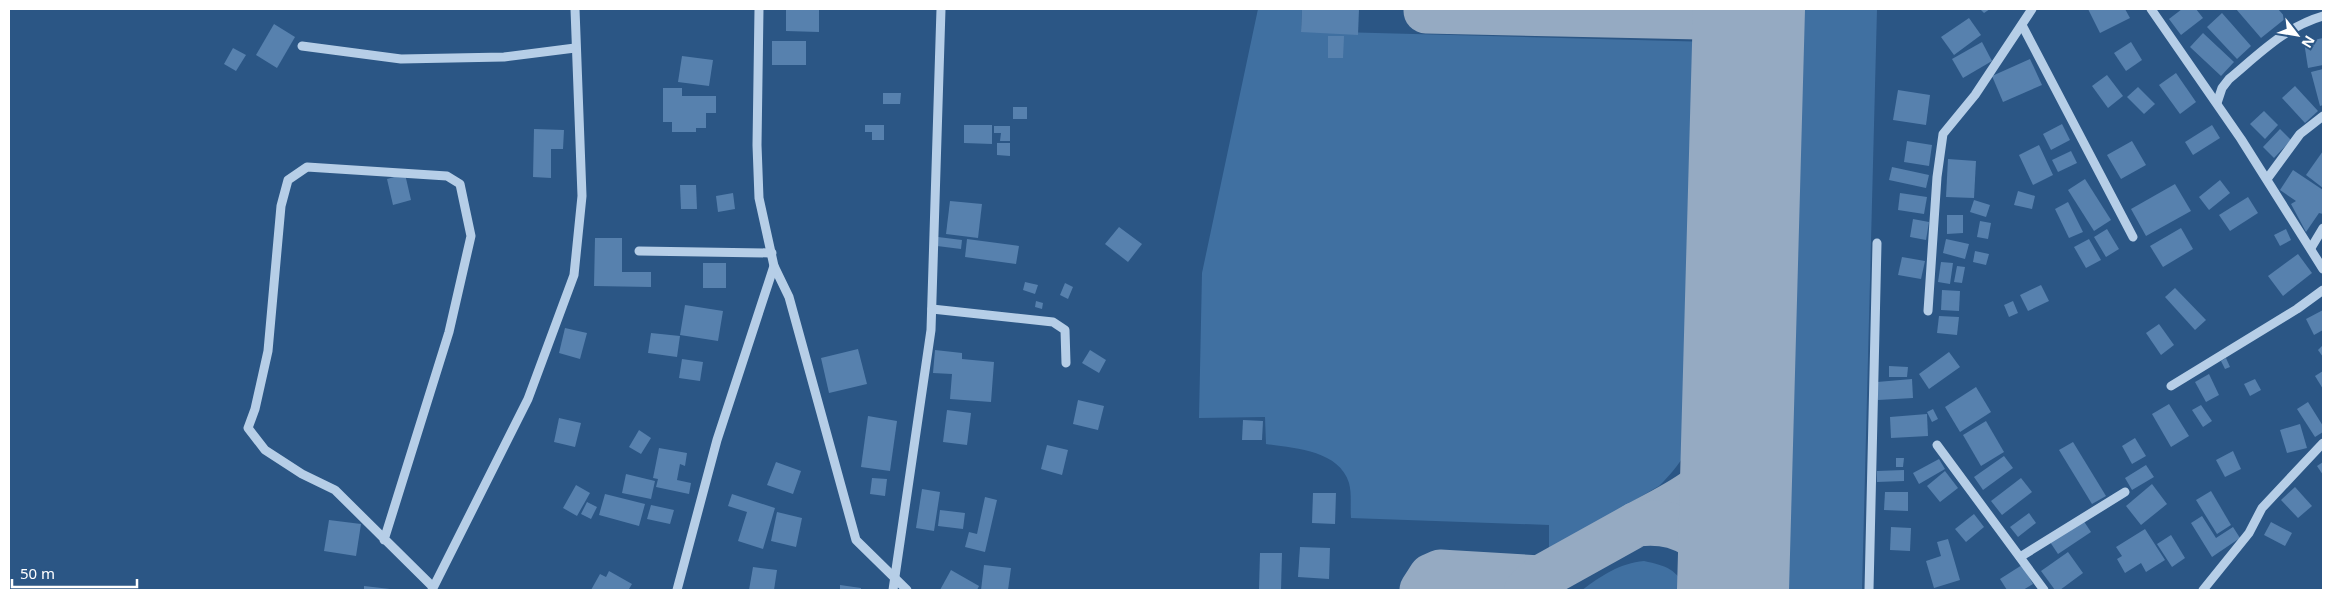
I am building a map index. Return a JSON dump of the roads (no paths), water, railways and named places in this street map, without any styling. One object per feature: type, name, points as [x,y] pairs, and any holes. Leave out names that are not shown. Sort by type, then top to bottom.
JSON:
[{"type":"street","points":[[384,540],[449,332],[471,236],[460,184],[447,176],[307,167],[288,180],[281,206],[268,351],[255,409],[248,428],[264,450],[302,474],[335,490],[384,540],[432,588],[528,398],[574,275],[582,196],[575,9]]},
{"type":"street","points":[[759,9],[757,144],[759,198],[774,266],[789,297],[856,540],[907,590]]},
{"type":"street","points":[[893,590],[931,330],[942,9]]},
{"type":"street","points":[[1928,311],[1937,177],[1943,134],[1975,95],[2032,9]]},
{"type":"street","points":[[2151,9],[2267,179],[2323,270]]},
{"type":"street","points":[[2216,104],[2222,88],[2229,79],[2288,31],[2305,22],[2323,16]]},
{"type":"street","points":[[2022,26],[2133,237]]},
{"type":"street","points":[[302,46],[401,59],[504,57],[575,48]]},
{"type":"street","points":[[2267,179],[2300,134],[2323,116]]},
{"type":"street","points":[[2311,248],[2323,228]]},
{"type":"street","points":[[1869,590],[1877,243]]},
{"type":"street","points":[[639,250],[772,253]]},
{"type":"street","points":[[677,590],[717,440],[774,266]]},
{"type":"street","points":[[2170,386],[2297,309],[2323,290]]},
{"type":"street","points":[[932,310],[1053,322],[1064,330],[1066,363]]},
{"type":"street","points":[[2203,590],[2249,532],[2262,508],[2315,449],[2323,443]]},
{"type":"street","points":[[1937,445],[2044,590]]},
{"type":"street","points":[[2020,557],[2125,492]]}]
